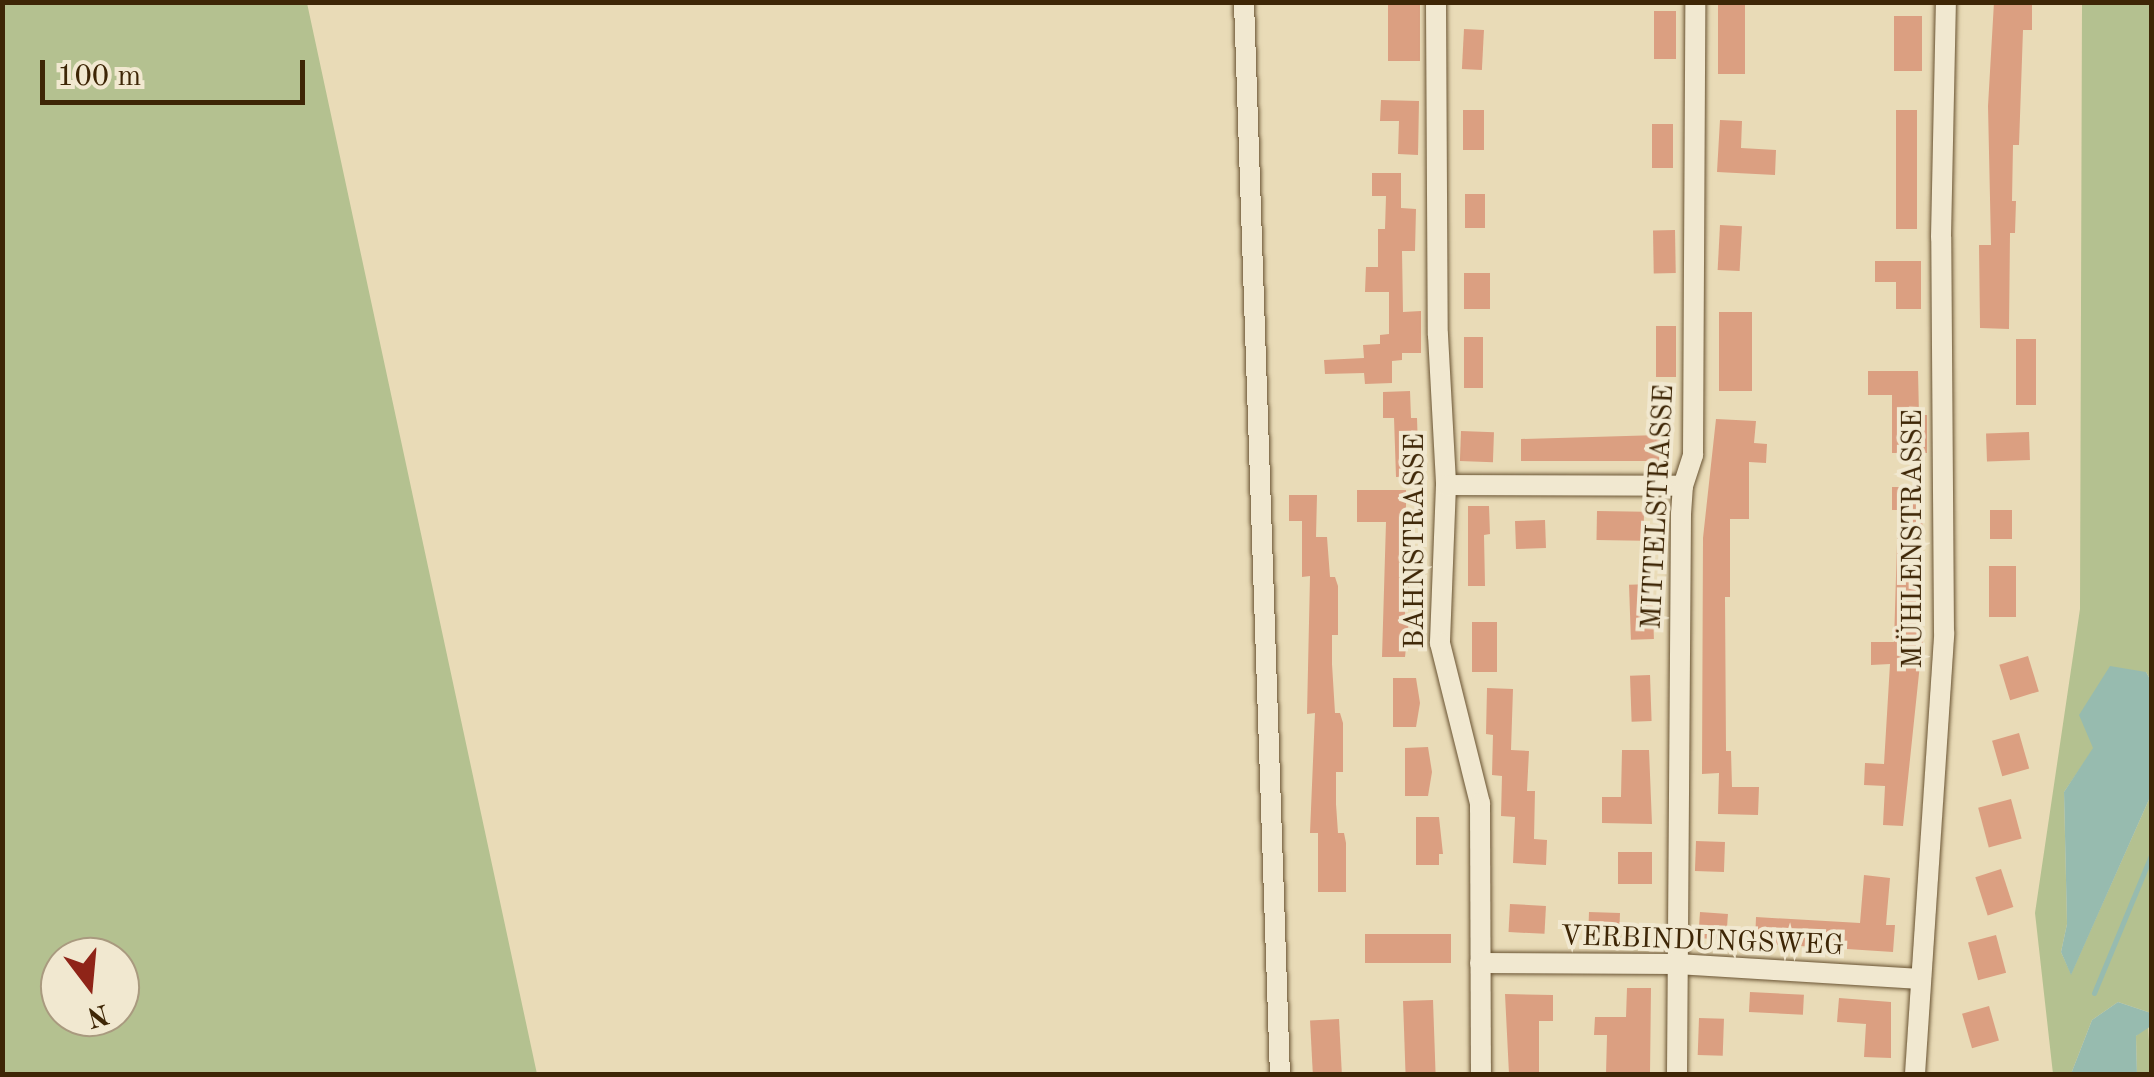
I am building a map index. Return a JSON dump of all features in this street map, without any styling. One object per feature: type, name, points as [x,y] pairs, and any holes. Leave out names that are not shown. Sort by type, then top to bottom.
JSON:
[{"type":"street","points":[[1244,2],[1280,1074]]},
{"type":"street","name":"BAHNSTRASSE","points":[[1436,2],[1438,335],[1446,486],[1440,643],[1480,804],[1480,1074]]},
{"type":"street","name":"MITTELSTRASSE","points":[[1677,1074],[1683,486],[1693,454],[1695,2]]},
{"type":"street","name":"MÜHLENSTRASSE","points":[[1915,1074],[1944,633],[1942,237],[1946,2]]},
{"type":"street","points":[[1446,486],[1683,486]]},
{"type":"street","name":"VERBINDUNGSWEG","points":[[1480,963],[1677,964],[1921,979]]},
{"type":"green space","points":[[2,3],[307,3],[537,1074],[3,1074]]},
{"type":"green space","points":[[2082,3],[2151,3],[2151,681],[2146,672],[2064,792],[2067,924],[2061,952],[2071,974],[2151,795],[2151,1013],[2118,1002],[2092,1020],[2071,1074],[2053,1074],[2035,913],[2080,609]]},
{"type":"green space","points":[[2148,1025],[2151,1074],[2137,1074],[2136,1036]]},
{"type":"water","points":[[2110,666],[2146,672],[2151,681],[2151,795],[2071,975],[2061,952],[2067,924],[2064,792],[2093,748],[2079,715]]},
{"type":"water","points":[[2118,1002],[2151,1013],[2151,1026],[2136,1036],[2137,1074],[2071,1074],[2092,1020]]},
{"type":"building","points":[[1388,2],[1420,2],[1420,61],[1388,61]]},
{"type":"building","points":[[1718,2],[1745,2],[1745,74],[1718,74]]},
{"type":"building","points":[[1994,2],[2032,3],[2032,30],[2023,30],[2019,145],[2013,145],[2012,201],[2016,201],[2015,233],[2010,233],[2009,329],[1980,328],[1979,245],[1991,245],[1988,106]]},
{"type":"building","points":[[1654,11],[1676,11],[1676,59],[1654,59]]},
{"type":"building","points":[[1894,16],[1922,16],[1922,71],[1894,71]]},
{"type":"building","points":[[1464,29],[1484,30],[1482,70],[1462,69]]},
{"type":"building","points":[[1381,100],[1419,101],[1418,155],[1398,154],[1399,121],[1380,121]]},
{"type":"building","points":[[1463,110],[1484,110],[1484,150],[1463,150]]},
{"type":"building","points":[[1896,110],[1917,110],[1917,229],[1896,229]]},
{"type":"building","points":[[1720,120],[1742,121],[1741,148],[1776,150],[1775,175],[1717,172]]},
{"type":"building","points":[[1652,124],[1673,124],[1673,168],[1652,168]]},
{"type":"building","points":[[1372,173],[1401,173],[1401,208],[1416,209],[1415,251],[1402,251],[1403,312],[1421,311],[1421,353],[1402,353],[1402,360],[1392,361],[1392,383],[1365,384],[1364,373],[1325,374],[1324,360],[1364,358],[1363,345],[1380,344],[1380,335],[1389,334],[1389,292],[1365,292],[1366,267],[1378,267],[1378,229],[1385,229],[1386,196],[1372,196]]},
{"type":"building","points":[[1465,194],[1485,194],[1485,228],[1465,228]]},
{"type":"building","points":[[1720,225],[1742,226],[1740,271],[1718,270]]},
{"type":"building","points":[[1653,230],[1675,230],[1676,273],[1654,273]]},
{"type":"building","points":[[1875,261],[1921,261],[1921,309],[1896,309],[1896,282],[1875,282]]},
{"type":"building","points":[[1464,273],[1490,273],[1490,309],[1464,309]]},
{"type":"building","points":[[1719,312],[1752,312],[1752,391],[1719,391]]},
{"type":"building","points":[[1656,326],[1676,326],[1676,377],[1656,377]]},
{"type":"building","points":[[1464,337],[1483,337],[1483,388],[1464,388]]},
{"type":"building","points":[[2016,339],[2036,339],[2036,405],[2016,405]]},
{"type":"building","points":[[1868,371],[1918,371],[1919,415],[1927,415],[1927,453],[1892,453],[1892,395],[1868,395]]},
{"type":"building","points":[[1410,391],[1411,418],[1417,418],[1419,477],[1396,477],[1394,418],[1383,418],[1383,392]]},
{"type":"building","points":[[1716,419],[1756,421],[1754,443],[1767,444],[1766,463],[1749,462],[1749,519],[1730,519],[1730,597],[1725,597],[1726,751],[1731,751],[1732,787],[1759,787],[1758,815],[1718,814],[1719,773],[1702,774],[1703,538]]},
{"type":"building","points":[[1461,431],[1494,432],[1493,462],[1460,461]]},
{"type":"building","points":[[2029,432],[2030,460],[1987,461],[1986,434]]},
{"type":"building","points":[[1660,435],[1659,461],[1521,461],[1521,439]]},
{"type":"building","points":[[1892,487],[1924,487],[1919,603],[1925,664],[1920,664],[1903,826],[1883,825],[1885,786],[1864,785],[1865,763],[1884,764],[1890,664],[1871,665],[1871,642],[1894,642],[1898,510],[1892,510]]},
{"type":"building","points":[[1357,490],[1406,490],[1406,540],[1409,551],[1414,551],[1413,577],[1409,577],[1409,588],[1405,588],[1405,620],[1409,620],[1405,657],[1382,657],[1386,522],[1357,522]]},
{"type":"building","points":[[1289,495],[1317,495],[1316,537],[1327,537],[1330,577],[1335,577],[1338,586],[1338,635],[1332,635],[1332,664],[1335,713],[1340,713],[1343,723],[1343,772],[1336,772],[1336,804],[1338,833],[1344,833],[1346,843],[1346,892],[1318,892],[1318,833],[1310,833],[1315,713],[1307,714],[1310,576],[1302,577],[1302,521],[1289,521]]},
{"type":"building","points":[[1468,506],[1489,506],[1490,534],[1484,535],[1485,586],[1468,586]]},
{"type":"building","points":[[1990,510],[2012,510],[2012,539],[1990,539]]},
{"type":"building","points":[[1597,511],[1644,512],[1643,541],[1596,540]]},
{"type":"building","points":[[1545,520],[1546,548],[1516,549],[1515,521]]},
{"type":"building","points":[[1989,566],[2016,566],[2016,617],[1989,617]]},
{"type":"building","points":[[1652,584],[1654,639],[1631,640],[1629,585]]},
{"type":"building","points":[[1472,622],[1497,622],[1497,672],[1472,672]]},
{"type":"building","points":[[2028,656],[2039,691],[2010,700],[1999,665]]},
{"type":"building","points":[[1650,675],[1652,721],[1632,722],[1630,676]]},
{"type":"building","points":[[1393,678],[1416,678],[1420,703],[1416,727],[1393,727]]},
{"type":"building","points":[[1487,688],[1513,689],[1511,750],[1529,751],[1527,791],[1535,791],[1534,839],[1547,840],[1546,865],[1513,863],[1515,817],[1501,816],[1502,776],[1492,775],[1493,735],[1486,734]]},
{"type":"building","points":[[2019,733],[2029,769],[2002,776],[1992,741]]},
{"type":"building","points":[[1428,747],[1432,772],[1428,796],[1405,796],[1405,748]]},
{"type":"building","points":[[1622,750],[1649,750],[1652,824],[1602,823],[1602,797],[1621,797]]},
{"type":"building","points":[[2011,799],[2022,839],[1989,847],[1978,808]]},
{"type":"building","points":[[1416,817],[1439,817],[1443,854],[1439,854],[1439,865],[1416,865]]},
{"type":"building","points":[[1696,841],[1725,842],[1724,872],[1695,871]]},
{"type":"building","points":[[1618,852],[1652,852],[1652,884],[1618,884]]},
{"type":"building","points":[[2001,869],[2013,907],[1988,915],[1975,877]]},
{"type":"building","points":[[1864,875],[1890,878],[1886,925],[1895,925],[1893,952],[1755,943],[1756,917],[1860,923]]},
{"type":"building","points":[[1510,904],[1546,906],[1544,934],[1509,932]]},
{"type":"building","points":[[1589,912],[1620,913],[1619,935],[1588,934]]},
{"type":"building","points":[[1700,912],[1728,914],[1726,940],[1698,938]]},
{"type":"building","points":[[1365,934],[1451,934],[1451,963],[1365,963]]},
{"type":"building","points":[[1996,935],[2006,973],[1978,980],[1968,943]]},
{"type":"building","points":[[1627,988],[1651,988],[1650,1074],[1606,1074],[1607,1035],[1594,1035],[1595,1017],[1626,1017]]},
{"type":"building","points":[[1750,992],[1804,995],[1803,1015],[1749,1012]]},
{"type":"building","points":[[1505,994],[1553,995],[1553,1021],[1539,1021],[1539,1074],[1509,1074]]},
{"type":"building","points":[[1839,998],[1891,1002],[1891,1058],[1864,1057],[1866,1024],[1837,1022]]},
{"type":"building","points":[[1433,1000],[1436,1074],[1406,1074],[1403,1001]]},
{"type":"building","points":[[1989,1006],[1999,1041],[1972,1048],[1962,1014]]},
{"type":"building","points":[[1699,1018],[1724,1019],[1723,1056],[1698,1055]]},
{"type":"building","points":[[1339,1019],[1342,1074],[1313,1074],[1310,1021]]},
{"type":"waterway","points":[[2094,993],[2152,853]]}]
